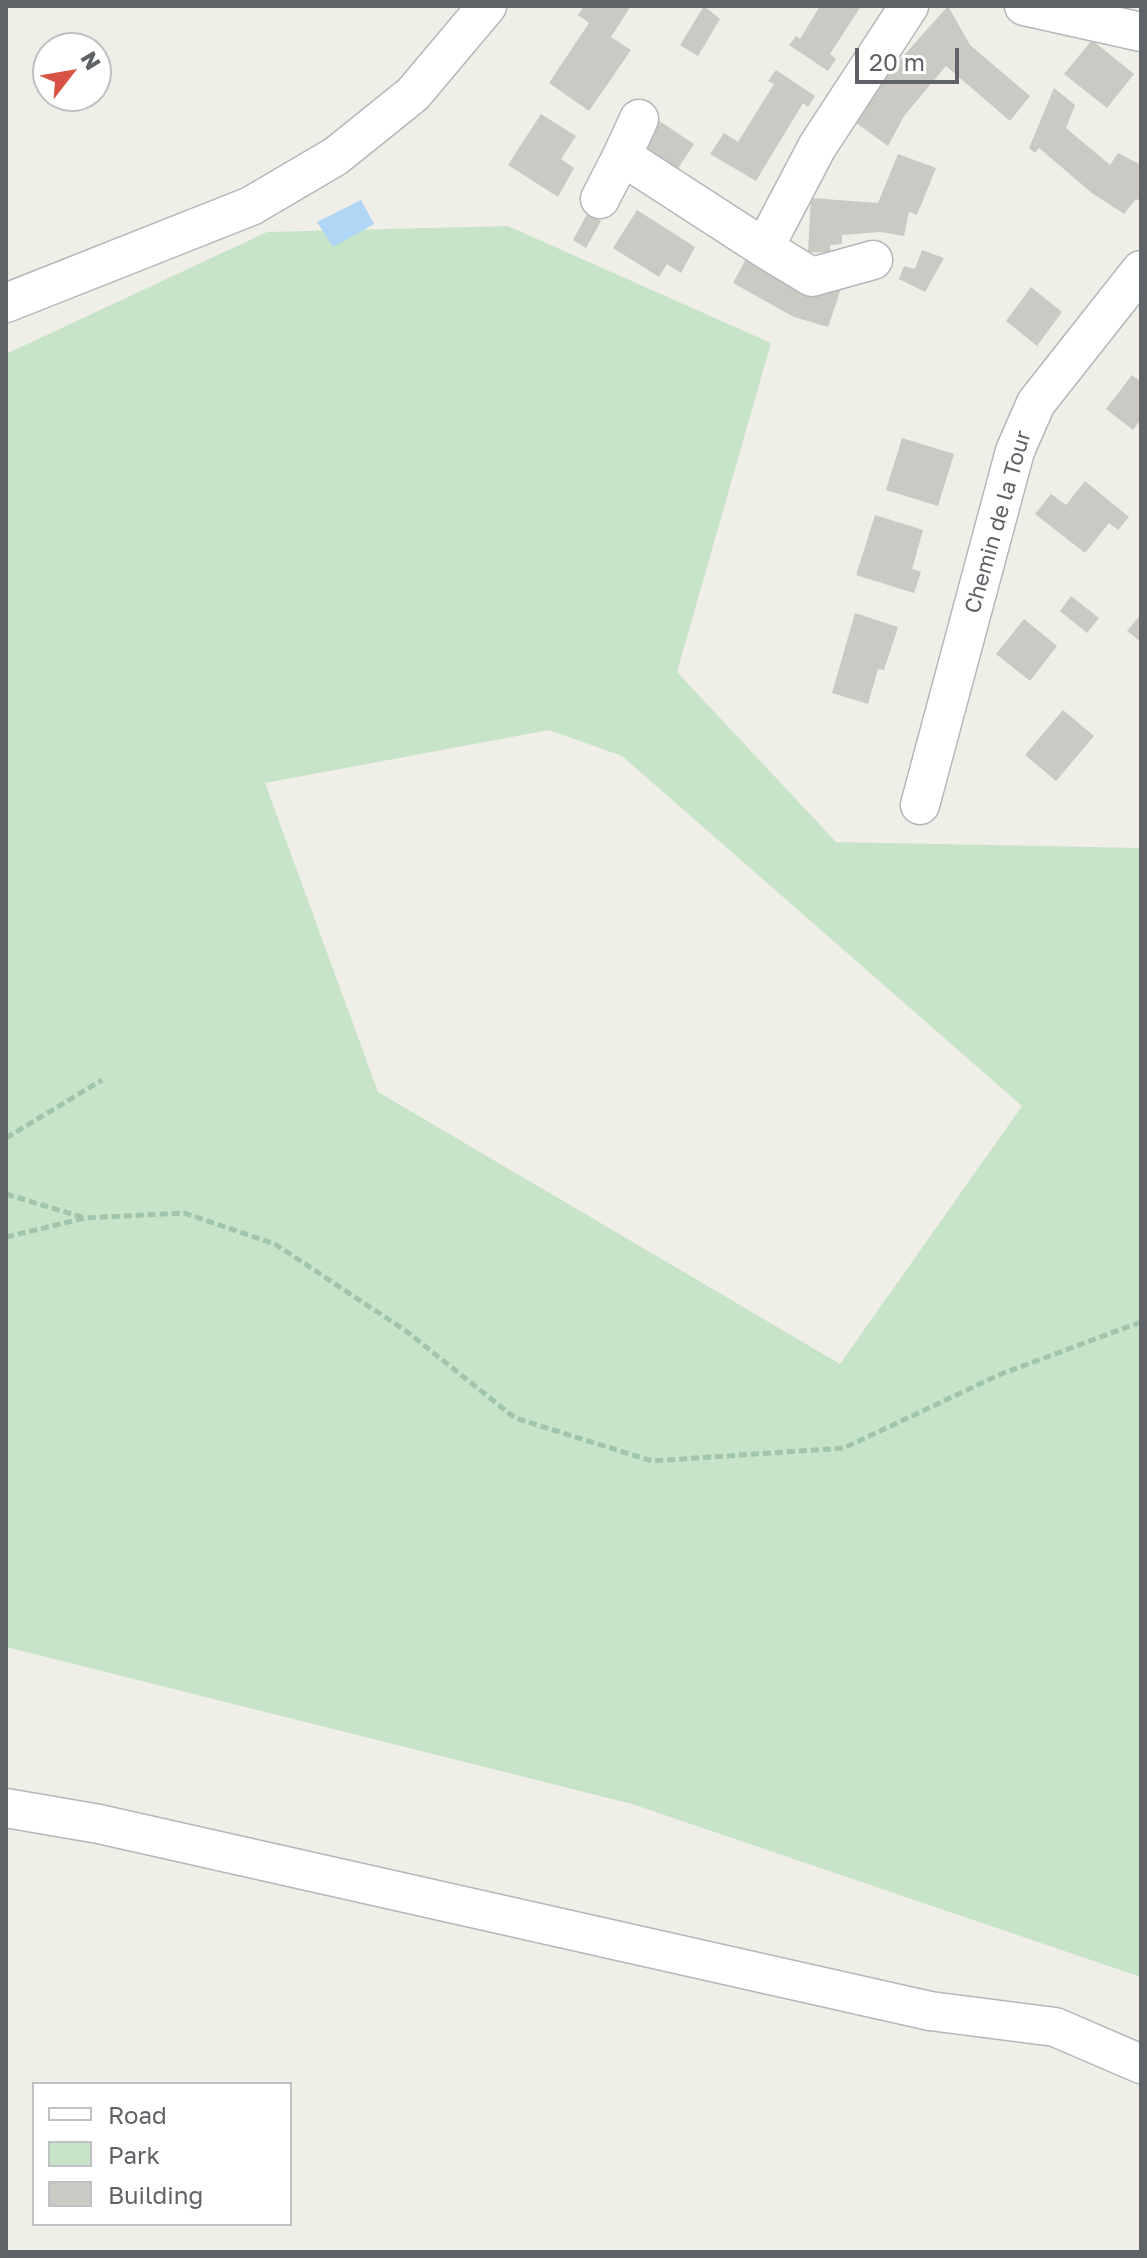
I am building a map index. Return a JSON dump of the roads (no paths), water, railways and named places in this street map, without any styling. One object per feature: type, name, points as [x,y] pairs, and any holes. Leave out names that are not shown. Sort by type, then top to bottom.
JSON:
[{"type":"street","points":[[6,303],[251,206],[336,156],[413,94],[487,6]]},
{"type":"street","points":[[764,248],[817,147],[909,6]]},
{"type":"street","points":[[1024,6],[1141,32]]},
{"type":"street","points":[[600,199],[639,119]]},
{"type":"street","points":[[622,156],[812,277],[873,260]]},
{"type":"street","name":"Chemin de la Tour","points":[[920,805],[1015,451],[1036,403],[1141,270]]},
{"type":"street","points":[[6,1808],[99,1824],[930,2011],[1055,2027],[1141,2064]]},
{"type":"water","points":[[361,200],[374,224],[333,247],[317,222]]}]
